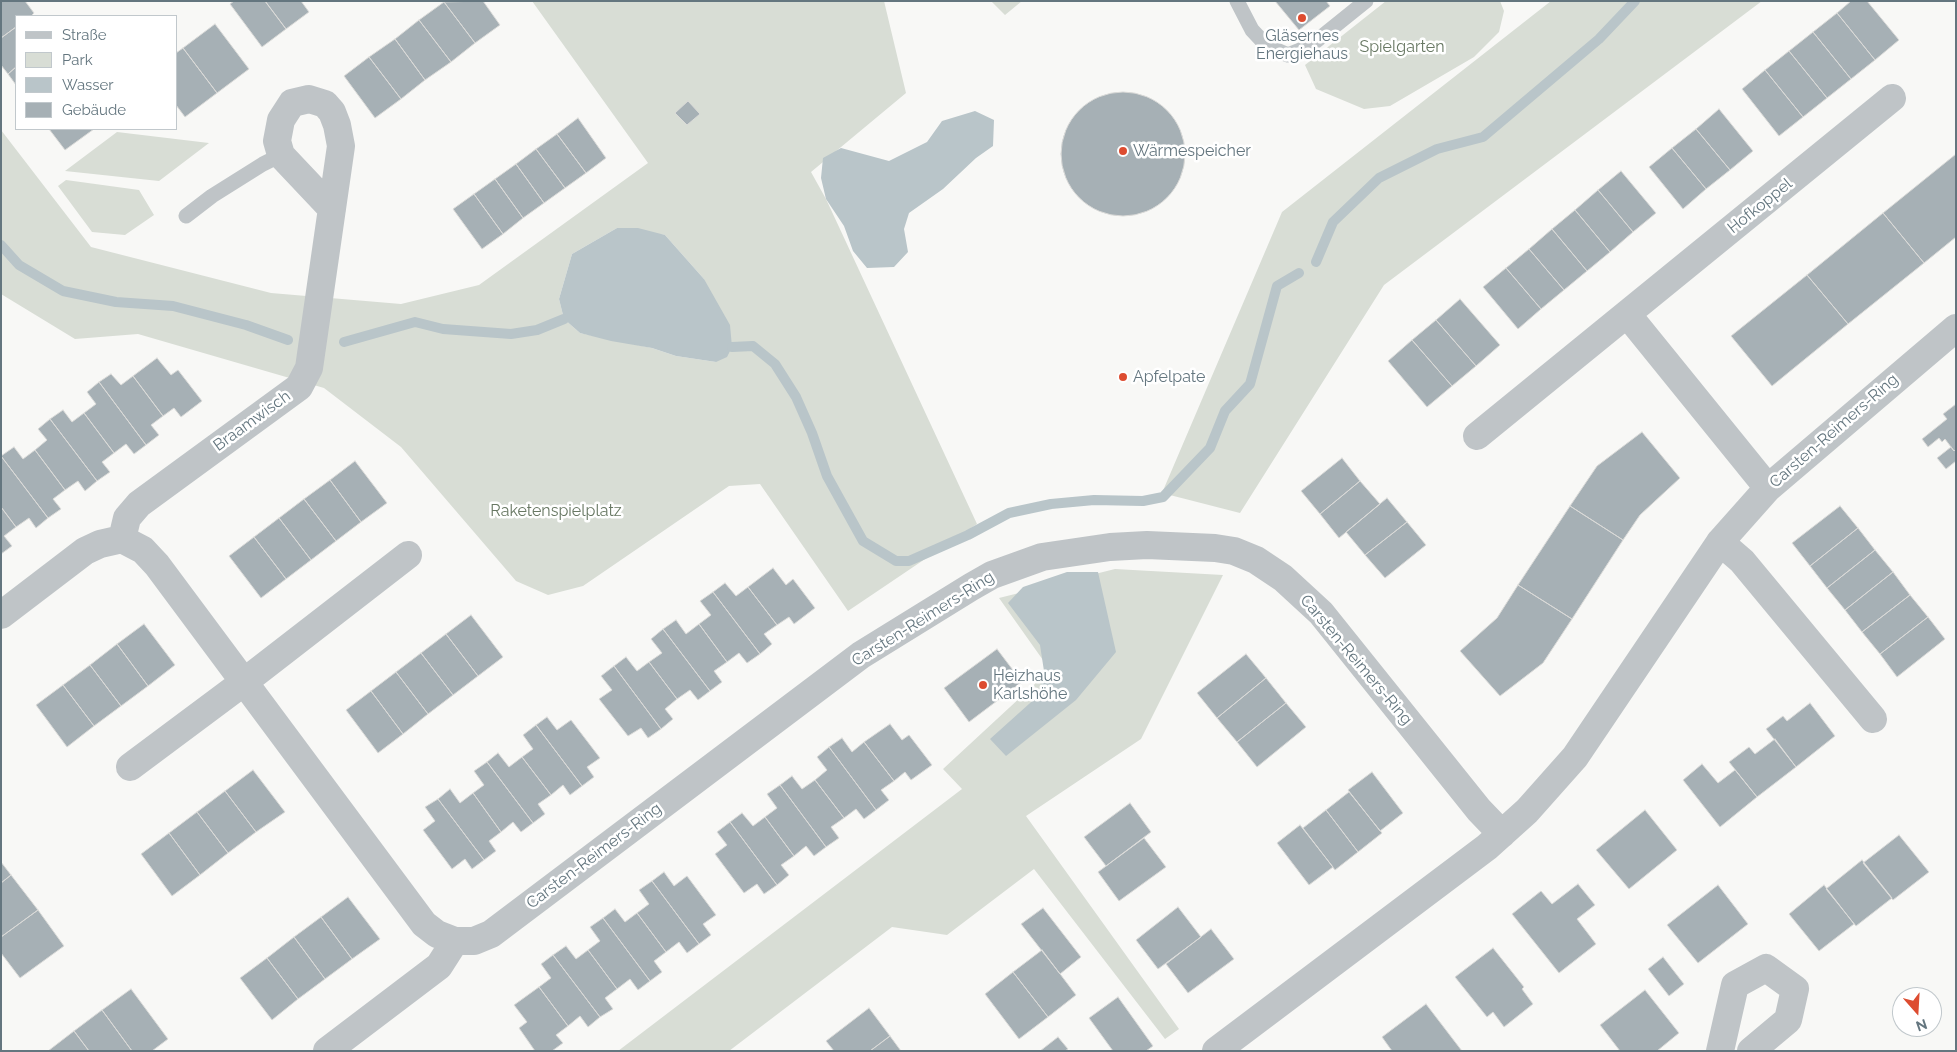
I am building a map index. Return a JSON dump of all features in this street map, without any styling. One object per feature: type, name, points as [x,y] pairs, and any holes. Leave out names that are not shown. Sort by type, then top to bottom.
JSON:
[{"type":"street","name":"Hofkoppel","points":[[1477,436],[1892,98]]},
{"type":"street","name":"Braamwisch","points":[[122,539],[128,518],[139,504],[300,387],[310,368],[341,146],[334,119],[325,104],[309,99],[292,104],[281,120],[277,141],[281,155]]},
{"type":"street","points":[[281,155],[332,209]]},
{"type":"street","points":[[1627,314],[1768,488]]},
{"type":"street","name":"Carsten-Reimers-Ring","points":[[1216,1051],[1487,847],[1533,805],[1575,757],[1720,542],[1768,488],[1956,328]]},
{"type":"street","points":[[1,614],[92,548],[106,541],[122,539],[135,544],[149,555],[424,924],[436,934],[455,942],[439,966],[327,1051]]},
{"type":"street","points":[[1720,542],[1742,561],[1873,719]]},
{"type":"street","name":"Carsten-Reimers-Ring","points":[[455,942],[474,941],[492,934],[861,655],[971,587],[992,575],[1042,557],[1110,547],[1155,545],[1215,548],[1234,551],[1256,560],[1283,578],[1321,613],[1479,810],[1502,834]]},
{"type":"street","points":[[130,767],[244,682],[408,554]]},
{"type":"street","points":[[1720,1051],[1735,985],[1766,968],[1795,990],[1788,1020],[1751,1051]]},
{"type":"lane","points":[[1237,1],[1252,30],[1267,46],[1288,55],[1310,46],[1366,1]]},
{"type":"lane","points":[[186,216],[212,196],[281,155]]},
{"type":"green space","name":"Raketenspielplatz","points":[[532,1],[884,1],[906,93],[811,172],[826,199],[977,524],[848,611],[760,484],[729,486],[583,586],[548,595],[516,581],[401,447],[324,388],[138,334],[75,339],[1,294],[1,130],[91,247],[271,293],[401,304],[479,285],[648,163]],"holes":[[[617,228],[665,235],[704,279],[716,362],[676,356],[652,348],[580,333],[564,319],[559,299],[572,254]]]},
{"type":"green space","points":[[991,1],[1022,1],[1005,15]]},
{"type":"green space","name":"Spielgarten","points":[[1386,1],[1500,1],[1504,11],[1499,32],[1474,57],[1390,106],[1364,109],[1316,89],[1305,65]]},
{"type":"green space","points":[[1551,1],[1762,1],[1384,285],[1240,513],[1162,493],[1282,212]]},
{"type":"green space","points":[[117,132],[209,143],[159,181],[65,171]]},
{"type":"green space","points":[[66,180],[139,190],[154,215],[125,235],[92,232],[58,186]]},
{"type":"green space","points":[[1115,569],[1223,575],[1141,739],[1026,816],[1179,1029],[1165,1039],[1034,869],[947,935],[892,927],[729,1051],[618,1051],[962,789],[943,769],[1050,670],[999,598]]},
{"type":"water","points":[[975,111],[994,120],[993,146],[976,158],[943,189],[909,213],[904,229],[908,252],[894,267],[867,268],[853,251],[844,226],[826,199],[821,178],[823,158],[841,148],[889,161],[927,142],[942,121]]},
{"type":"water","points":[[617,228],[638,228],[665,235],[704,279],[730,325],[732,347],[727,357],[716,362],[676,356],[652,348],[611,341],[580,333],[564,319],[559,299],[572,254]]},
{"type":"water","points":[[1067,572],[1098,572],[1116,652],[1076,700],[1006,756],[990,739],[1039,695],[1044,671],[1040,645],[1008,603],[1023,587]]},
{"type":"building","points":[[1,1],[25,1],[34,13],[32,15],[15,15],[15,28],[1,38]]},
{"type":"building","points":[[234,1],[265,1],[286,29],[262,47],[230,4]]},
{"type":"building","points":[[265,1],[301,1],[309,12],[286,29]]},
{"type":"building","points":[[483,1],[500,25],[475,43],[444,2]]},
{"type":"building","name":"Gläsernes Energiehaus","points":[[1275,1],[1326,1],[1330,6],[1299,30]]},
{"type":"building","points":[[1851,1],[1867,1],[1899,40],[1875,60],[1837,13]]},
{"type":"building","points":[[444,2],[475,43],[451,62],[419,20]]},
{"type":"building","points":[[1837,13],[1875,60],[1851,79],[1813,32]]},
{"type":"building","points":[[419,20],[451,62],[425,80],[395,39]]},
{"type":"building","points":[[215,24],[249,69],[217,93],[183,48]]},
{"type":"building","points":[[15,28],[15,68],[8,74],[1,65],[1,38]]},
{"type":"building","points":[[1813,32],[1851,79],[1827,98],[1789,51]]},
{"type":"building","points":[[395,39],[425,80],[401,99],[369,57]]},
{"type":"building","points":[[183,48],[217,93],[185,117],[178,108],[178,52]]},
{"type":"building","points":[[1789,51],[1827,98],[1803,117],[1765,70]]},
{"type":"building","points":[[369,57],[401,99],[375,118],[344,76]]},
{"type":"building","points":[[15,68],[15,84],[8,74]]},
{"type":"building","points":[[1765,70],[1803,117],[1779,136],[1742,89]]},
{"type":"building","name":"Wärmespeicher","points":[[1123,92],[1147,97],[1158,102],[1167,110],[1175,119],[1180,130],[1185,154],[1180,178],[1175,189],[1167,198],[1158,206],[1147,211],[1123,216],[1099,211],[1088,206],[1079,198],[1071,189],[1066,178],[1061,154],[1066,130],[1071,119],[1079,110],[1088,102],[1099,97]]},
{"type":"building","points":[[688,101],[700,114],[687,125],[675,113]]},
{"type":"building","points":[[1719,109],[1753,151],[1730,170],[1696,129]]},
{"type":"building","points":[[578,118],[606,158],[586,173],[557,134]]},
{"type":"building","points":[[1696,129],[1730,170],[1706,189],[1672,148]]},
{"type":"building","points":[[50,130],[93,130],[65,150]]},
{"type":"building","points":[[557,134],[586,173],[565,188],[536,149]]},
{"type":"building","points":[[1672,148],[1706,189],[1683,209],[1649,167]]},
{"type":"building","points":[[536,149],[565,188],[544,203],[516,164]]},
{"type":"building","points":[[1956,154],[1956,237],[1924,263],[1883,213]]},
{"type":"building","points":[[516,164],[544,203],[523,218],[495,179]]},
{"type":"building","points":[[1621,171],[1656,213],[1633,232],[1598,190]]},
{"type":"building","points":[[495,179],[523,218],[503,234],[474,194]]},
{"type":"building","points":[[1598,190],[1633,232],[1610,252],[1575,210]]},
{"type":"building","points":[[474,194],[503,234],[482,249],[453,209]]},
{"type":"building","points":[[1575,210],[1610,252],[1587,271],[1552,229]]},
{"type":"building","points":[[1883,213],[1924,263],[1848,324],[1807,275]]},
{"type":"building","points":[[1552,229],[1587,271],[1564,290],[1529,249]]},
{"type":"building","points":[[1529,249],[1564,290],[1541,309],[1506,268]]},
{"type":"building","points":[[1506,268],[1541,309],[1518,329],[1483,287]]},
{"type":"building","points":[[1807,275],[1848,324],[1772,386],[1731,336]]},
{"type":"building","points":[[1460,299],[1500,345],[1476,366],[1436,320]]},
{"type":"building","points":[[1436,320],[1476,366],[1452,386],[1412,340]]},
{"type":"building","points":[[1412,340],[1452,386],[1427,407],[1388,361]]},
{"type":"building","points":[[157,358],[171,375],[178,370],[202,401],[181,417],[174,408],[163,416],[133,376]]},
{"type":"building","points":[[111,374],[121,385],[133,376],[163,416],[151,425],[159,435],[146,445],[99,382]]},
{"type":"building","points":[[99,382],[146,445],[134,454],[126,444],[114,453],[84,413],[96,404],[87,392]]},
{"type":"building","points":[[1956,404],[1956,449],[1954,451],[1945,439],[1942,442],[1939,438],[1928,447],[1922,439],[1947,419],[1943,414]]},
{"type":"building","points":[[63,410],[72,422],[84,413],[114,453],[102,462],[110,472],[97,481],[50,419]]},
{"type":"building","points":[[50,419],[97,481],[85,491],[78,481],[65,490],[35,450],[47,440],[38,429]]},
{"type":"building","points":[[1642,432],[1680,478],[1640,515],[1623,540],[1570,506],[1597,466]]},
{"type":"building","points":[[14,447],[23,459],[35,450],[65,490],[53,499],[61,509],[48,518],[1,456]]},
{"type":"building","points":[[1951,447],[1954,451],[1956,449],[1956,461],[1946,469],[1937,458]]},
{"type":"building","points":[[1,456],[48,518],[36,528],[29,518],[16,527],[1,507]]},
{"type":"building","points":[[1342,458],[1360,481],[1320,514],[1301,491]]},
{"type":"building","points":[[355,461],[387,503],[361,522],[330,480]]},
{"type":"building","points":[[330,480],[361,522],[336,541],[304,499]]},
{"type":"building","points":[[1360,481],[1380,504],[1339,538],[1320,514]]},
{"type":"building","points":[[1387,498],[1407,522],[1365,555],[1346,532]]},
{"type":"building","points":[[304,499],[336,541],[311,560],[279,518]]},
{"type":"building","points":[[1570,506],[1623,540],[1572,619],[1518,585]]},
{"type":"building","points":[[1840,506],[1858,528],[1810,566],[1792,543]]},
{"type":"building","points":[[1,507],[16,527],[4,536],[12,546],[1,554]]},
{"type":"building","points":[[279,518],[311,560],[286,579],[254,537]]},
{"type":"building","points":[[1407,522],[1426,545],[1385,578],[1365,555]]},
{"type":"building","points":[[1858,528],[1875,550],[1827,588],[1810,566]]},
{"type":"building","points":[[254,537],[286,579],[261,598],[229,556]]},
{"type":"building","points":[[1875,550],[1893,572],[1845,610],[1827,588]]},
{"type":"building","points":[[773,568],[786,585],[793,579],[815,608],[794,624],[789,617],[777,625],[748,587]]},
{"type":"building","points":[[1893,572],[1910,595],[1862,632],[1845,610]]},
{"type":"building","points":[[725,583],[736,596],[748,587],[777,625],[764,634],[772,644],[760,654],[713,592]]},
{"type":"building","points":[[1518,585],[1572,619],[1543,663],[1500,696],[1460,651],[1497,618]]},
{"type":"building","points":[[713,592],[760,654],[747,663],[739,653],[727,662],[699,624],[711,615],[700,601]]},
{"type":"building","points":[[1910,595],[1928,617],[1880,654],[1862,632]]},
{"type":"building","points":[[471,615],[503,657],[478,676],[446,634]]},
{"type":"building","points":[[1928,617],[1945,639],[1897,677],[1880,654]]},
{"type":"building","points":[[676,620],[686,634],[699,624],[727,662],[714,671],[722,682],[710,691],[663,629]]},
{"type":"building","points":[[144,624],[175,665],[148,686],[117,644]]},
{"type":"building","points":[[663,629],[710,691],[698,700],[690,690],[677,699],[649,662],[662,653],[651,639]]},
{"type":"building","points":[[446,634],[478,676],[453,695],[421,653]]},
{"type":"building","points":[[117,644],[148,686],[121,706],[90,665]]},
{"type":"building","name":"Heizhaus Karlshöhe","points":[[997,649],[1022,682],[969,722],[944,688]]},
{"type":"building","points":[[421,653],[453,695],[428,714],[396,672]]},
{"type":"building","points":[[1246,654],[1266,678],[1217,718],[1197,693]]},
{"type":"building","points":[[626,657],[637,671],[649,662],[677,699],[665,709],[673,719],[661,729],[614,666]]},
{"type":"building","points":[[90,665],[121,706],[94,726],[63,685]]},
{"type":"building","points":[[614,666],[661,729],[648,738],[641,728],[628,736],[599,699],[612,690],[601,676]]},
{"type":"building","points":[[396,672],[428,714],[403,734],[371,691]]},
{"type":"building","points":[[1266,678],[1286,703],[1237,742],[1217,718]]},
{"type":"building","points":[[63,685],[94,726],[67,747],[36,705]]},
{"type":"building","points":[[371,691],[403,734],[378,753],[346,710]]},
{"type":"building","points":[[1286,703],[1306,727],[1257,767],[1237,742]]},
{"type":"building","points":[[1810,703],[1835,736],[1796,767],[1766,729],[1783,716],[1787,721]]},
{"type":"building","points":[[547,717],[557,730],[571,720],[600,758],[587,767],[594,777],[582,786],[536,725]]},
{"type":"building","points":[[890,724],[902,740],[909,735],[932,765],[911,780],[905,772],[894,781],[864,742]]},
{"type":"building","points":[[536,725],[582,786],[570,795],[563,785],[551,795],[522,757],[533,749],[523,735]]},
{"type":"building","points":[[842,738],[852,752],[864,742],[894,781],[881,790],[889,800],[876,810],[829,747]]},
{"type":"building","points":[[1775,739],[1796,767],[1757,797],[1729,762],[1749,747],[1755,754]]},
{"type":"building","points":[[829,747],[876,810],[864,819],[856,809],[844,818],[815,780],[827,770],[817,757]]},
{"type":"building","points":[[498,753],[509,767],[522,757],[551,795],[538,804],[545,814],[533,823],[487,762]]},
{"type":"building","points":[[487,762],[533,823],[521,832],[513,822],[501,832],[473,793],[484,785],[474,771]]},
{"type":"building","points":[[1702,764],[1718,783],[1735,770],[1757,797],[1720,827],[1683,780]]},
{"type":"building","points":[[253,770],[285,812],[256,832],[225,791]]},
{"type":"building","points":[[1372,772],[1403,813],[1380,831],[1348,790]]},
{"type":"building","points":[[792,776],[802,789],[815,780],[844,818],[831,827],[839,838],[826,847],[780,785]]},
{"type":"building","points":[[780,785],[826,847],[814,856],[806,846],[794,856],[765,817],[777,808],[767,794]]},
{"type":"building","points":[[450,789],[460,803],[473,793],[501,832],[489,841],[496,851],[484,860],[438,799]]},
{"type":"building","points":[[225,791],[256,832],[228,853],[197,812]]},
{"type":"building","points":[[1349,792],[1382,833],[1358,852],[1326,810]]},
{"type":"building","points":[[438,799],[484,860],[472,869],[465,859],[452,869],[423,830],[435,821],[425,807]]},
{"type":"building","points":[[1130,803],[1151,832],[1106,866],[1084,837]]},
{"type":"building","points":[[1326,810],[1358,852],[1335,870],[1303,828]]},
{"type":"building","points":[[1645,810],[1677,850],[1629,889],[1596,850]]},
{"type":"building","points":[[197,812],[228,853],[200,875],[169,833]]},
{"type":"building","points":[[742,813],[753,826],[765,817],[794,856],[781,865],[789,875],[777,885],[730,822]]},
{"type":"building","points":[[730,822],[777,885],[764,894],[757,884],[744,893],[715,854],[727,845],[717,832]]},
{"type":"building","points":[[1300,825],[1333,867],[1309,885],[1277,843]]},
{"type":"building","points":[[169,833],[200,875],[172,896],[141,854]]},
{"type":"building","points":[[1899,835],[1929,872],[1893,900],[1863,863]]},
{"type":"building","points":[[1144,838],[1166,867],[1119,901],[1098,872]]},
{"type":"building","points":[[1862,860],[1892,898],[1856,926],[1826,889]]},
{"type":"building","points":[[1,862],[11,875],[1,883]]},
{"type":"building","points":[[664,872],[674,886],[687,876],[716,915],[703,924],[711,935],[699,944],[652,881]]},
{"type":"building","points":[[11,875],[38,910],[1,937],[1,883]]},
{"type":"building","points":[[652,881],[699,944],[687,953],[679,942],[666,952],[637,913],[649,904],[639,890]]},
{"type":"building","points":[[1578,884],[1595,905],[1577,919],[1596,944],[1559,973],[1512,914],[1541,891],[1552,904]]},
{"type":"building","points":[[1718,885],[1748,924],[1698,963],[1667,925]]},
{"type":"building","points":[[1824,885],[1854,924],[1819,951],[1789,914]]},
{"type":"building","points":[[348,897],[380,939],[352,959],[321,917]]},
{"type":"building","points":[[1178,907],[1201,937],[1158,969],[1136,940]]},
{"type":"building","points":[[1043,908],[1081,957],[1060,974],[1021,924]]},
{"type":"building","points":[[615,909],[625,922],[637,913],[666,952],[654,961],[662,972],[650,981],[603,918]]},
{"type":"building","points":[[38,910],[64,946],[20,978],[1,953],[1,937]]},
{"type":"building","points":[[321,917],[352,959],[325,979],[294,937]]},
{"type":"building","points":[[603,918],[650,981],[638,990],[630,979],[617,989],[588,950],[600,941],[590,927]]},
{"type":"building","points":[[1211,929],[1234,959],[1188,993],[1166,964]]},
{"type":"building","points":[[294,937],[325,979],[298,999],[267,958]]},
{"type":"building","points":[[566,946],[576,959],[588,950],[617,989],[605,998],[613,1009],[600,1017],[553,955]]},
{"type":"building","points":[[1493,948],[1524,987],[1522,989],[1533,1004],[1504,1027],[1493,1012],[1487,1017],[1455,977]]},
{"type":"building","points":[[1042,950],[1076,995],[1048,1017],[1013,972]]},
{"type":"building","points":[[553,955],[600,1017],[588,1027],[580,1016],[568,1026],[539,987],[551,978],[541,964]]},
{"type":"building","points":[[1663,957],[1684,984],[1669,996],[1648,969]]},
{"type":"building","points":[[267,958],[298,999],[272,1020],[240,978]]},
{"type":"building","points":[[1013,972],[1048,1017],[1019,1039],[985,994]]},
{"type":"building","points":[[539,987],[568,1026],[556,1035],[563,1043],[552,1051],[535,1051],[519,1028],[527,1022],[514,1005]]},
{"type":"building","points":[[131,989],[168,1039],[152,1051],[132,1051],[102,1010]]},
{"type":"building","points":[[1645,990],[1679,1033],[1657,1051],[1620,1051],[1600,1025]]},
{"type":"building","points":[[1118,997],[1153,1046],[1146,1051],[1113,1051],[1089,1018]]},
{"type":"building","points":[[1426,1004],[1462,1051],[1392,1051],[1382,1037]]},
{"type":"building","points":[[869,1008],[890,1036],[870,1051],[834,1051],[826,1041]]},
{"type":"building","points":[[102,1010],[132,1051],[89,1051],[74,1031]]},
{"type":"building","points":[[74,1031],[89,1051],[48,1051]]},
{"type":"building","points":[[890,1036],[901,1051],[870,1051]]},
{"type":"building","points":[[1058,1037],[1068,1049],[1065,1051],[1040,1051]]},
{"type":"waterway","points":[[1316,262],[1333,222],[1379,178],[1437,149],[1483,137],[1599,39],[1635,1]]},
{"type":"waterway","points":[[1,245],[19,265],[63,291],[116,302],[173,306],[246,325],[288,340]]},
{"type":"waterway","points":[[732,347],[753,346],[775,364],[796,397],[812,433],[827,476],[863,541],[896,561],[909,561],[968,535],[1009,513],[1051,504],[1094,500],[1143,501],[1163,497],[1210,448],[1225,411],[1250,384],[1277,286],[1299,273]]},
{"type":"waterway","points":[[344,342],[415,322],[443,329],[511,334],[537,330],[564,319]]},
{"type":"place","name":"Gläsernes Energiehaus","points":[[1302,18]]},
{"type":"place","name":"Wärmespeicher","points":[[1123,151]]},
{"type":"place","name":"Apfelpate","points":[[1123,377]]},
{"type":"place","name":"Heizhaus Karlshöhe","points":[[983,685]]}]
